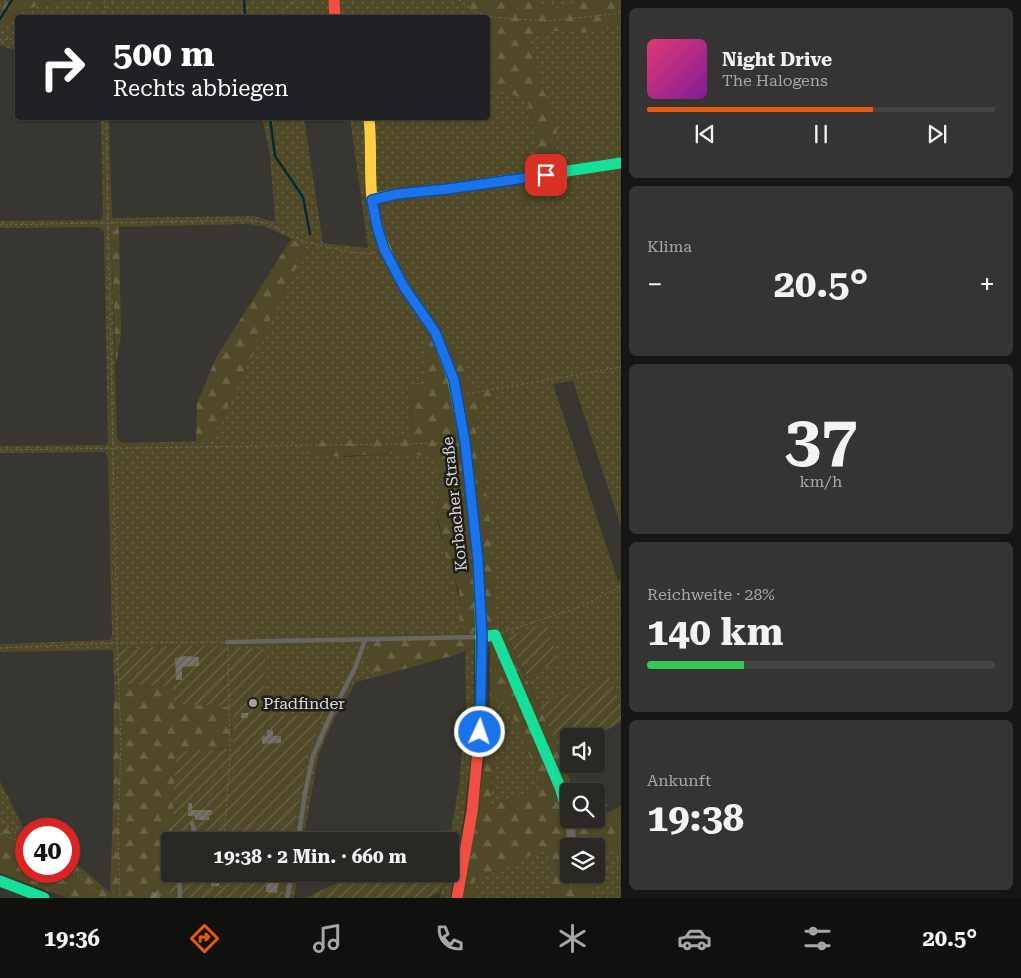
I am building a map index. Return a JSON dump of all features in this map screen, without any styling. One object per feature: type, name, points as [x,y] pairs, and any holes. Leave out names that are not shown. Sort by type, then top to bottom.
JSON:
[{"type":"street","points":[[334,0],[335,15]]},
{"type":"street","name":"Korbacher Straße","points":[[369,120],[372,200],[377,226],[384,249],[404,287],[435,332],[454,380],[465,442],[478,560],[482,637],[481,718],[471,821],[457,898]]},
{"type":"street","points":[[372,200],[397,194],[448,189],[621,163]]},
{"type":"street","points":[[482,637],[496,635],[560,787]]},
{"type":"street","points":[[0,881],[44,898]]},
{"type":"lane","points":[[228,642],[482,637]]},
{"type":"lane","points":[[299,832],[313,756],[328,721],[355,668],[365,640]]},
{"type":"lane","points":[[192,823],[194,828],[193,832]]},
{"type":"lane","points":[[180,882],[180,898]]},
{"type":"lane","points":[[287,898],[290,882]]},
{"type":"path","points":[[0,7],[6,0]]},
{"type":"path","points":[[104,15],[105,0]]},
{"type":"path","points":[[274,15],[297,0]]},
{"type":"path","points":[[459,0],[472,11],[484,15]]},
{"type":"path","points":[[490,17],[547,21],[614,14],[621,11]]},
{"type":"path","points":[[0,40],[15,39]]},
{"type":"path","points":[[106,120],[117,644],[122,741],[118,836],[120,898]]},
{"type":"path","points":[[0,225],[248,220],[266,224],[305,242],[350,252],[370,254],[384,249]]},
{"type":"path","points":[[456,395],[621,367]]},
{"type":"path","points":[[0,450],[465,442]]},
{"type":"path","points":[[496,635],[580,607],[621,586]]},
{"type":"path","points":[[0,648],[228,642],[230,758],[225,832]]},
{"type":"path","points":[[0,818],[15,832]]},
{"type":"path","points":[[0,834],[15,839]]},
{"type":"path","points":[[605,870],[608,870],[621,857]]},
{"type":"path","points":[[80,878],[105,898]]},
{"type":"path","points":[[220,898],[221,882]]},
{"type":"path","points":[[571,883],[571,898]]},
{"type":"green space","points":[[0,0],[104,0],[101,8],[77,1],[43,4],[13,14],[0,31]]},
{"type":"green space","points":[[104,0],[455,0],[469,15],[15,15],[15,50],[0,46],[0,31],[13,14],[43,4],[77,1],[101,8]]},
{"type":"green space","points":[[455,0],[529,0],[558,11],[579,0],[621,0],[621,19],[589,33],[555,31],[527,36],[557,131],[554,161],[542,197],[522,204],[518,184],[540,152],[527,100],[502,91],[490,92],[490,15],[469,15]]},
{"type":"green space","points":[[529,0],[579,0],[558,11]]},
{"type":"green space","points":[[621,19],[621,527],[573,381],[553,384],[618,581],[621,580],[621,707],[610,677],[539,705],[526,676],[559,661],[507,636],[490,647],[474,631],[487,628],[490,521],[475,427],[480,406],[488,387],[472,389],[464,372],[464,359],[425,349],[428,383],[409,385],[412,437],[299,442],[344,457],[406,453],[432,456],[440,487],[437,511],[439,527],[458,592],[461,623],[457,635],[373,636],[367,660],[376,677],[356,682],[333,721],[318,756],[305,832],[294,832],[308,754],[323,715],[276,714],[177,645],[113,650],[0,652],[0,644],[110,640],[112,636],[108,457],[104,452],[0,453],[0,446],[105,445],[108,441],[104,231],[98,227],[0,228],[0,221],[100,220],[103,216],[101,120],[109,120],[112,218],[254,216],[275,222],[270,154],[262,120],[304,120],[323,243],[368,248],[350,120],[490,120],[490,92],[502,91],[527,100],[540,152],[522,203],[542,197],[554,161],[557,131],[527,36],[555,31],[589,33]],"holes":[[[249,224],[264,226],[307,246],[210,441],[122,443],[117,438],[111,234],[119,227]]]},
{"type":"green space","points":[[119,227],[121,335],[116,365],[111,234]]},
{"type":"green space","points":[[291,239],[307,246],[210,441],[196,441],[197,403],[216,358]]},
{"type":"green space","points":[[442,334],[464,359],[464,372],[472,388],[488,387],[495,393],[480,406],[475,427],[490,521],[497,625],[474,631],[474,647],[455,655],[376,677],[367,659],[372,646],[372,636],[457,635],[460,629],[459,591],[446,557],[437,513],[440,488],[432,457],[406,453],[321,457],[300,451],[299,441],[412,437],[409,384],[428,383],[425,349],[429,342]]},
{"type":"green space","points":[[546,623],[559,661],[526,676],[507,636]]},
{"type":"green space","points":[[507,636],[560,752],[560,773],[568,773],[571,783],[560,783],[560,828],[605,828],[605,814],[621,806],[621,844],[605,858],[605,838],[560,838],[560,883],[590,883],[589,898],[551,898],[553,871],[547,848],[475,880],[472,898],[463,898],[490,726],[490,647]],"holes":[[[501,689],[543,786],[490,806]]]},
{"type":"green space","points":[[177,645],[265,649],[264,704],[277,714],[323,715],[308,754],[294,832],[172,832],[176,751],[233,749],[234,707],[175,704],[173,687],[114,683],[113,650]]},
{"type":"green space","points":[[474,647],[473,741],[459,845],[459,832],[451,832],[459,786],[466,703],[465,651]]},
{"type":"green space","points":[[610,677],[621,707],[621,722],[605,731],[605,728],[560,728],[560,752],[539,705]]},
{"type":"green space","points":[[114,683],[174,687],[176,704],[234,707],[234,749],[176,751],[172,832],[161,832],[161,882],[169,882],[169,898],[67,898],[27,883],[80,883],[80,867],[110,892]]},
{"type":"green space","points":[[501,688],[543,786],[490,807]]},
{"type":"green space","points":[[0,781],[18,818],[15,818],[15,832],[0,827]]},
{"type":"green space","points":[[0,827],[15,832],[15,879],[0,873]]},
{"type":"green space","points":[[621,844],[621,898],[589,898],[590,883],[605,883],[605,858]]},
{"type":"green space","points":[[547,848],[553,871],[551,898],[472,898],[475,880]]},
{"type":"green space","points":[[170,882],[284,882],[281,898],[169,898]]},
{"type":"green space","points":[[284,882],[297,882],[294,898],[281,898]]},
{"type":"green space","points":[[339,882],[442,882],[440,892],[427,898],[305,898]]},
{"type":"green space","points":[[443,882],[453,882],[450,898],[440,898]]},
{"type":"building","points":[[185,656],[199,657],[199,666],[182,667],[182,680],[176,680],[175,658]]},
{"type":"building","name":"Pfadfinder","points":[[251,699],[256,699],[256,707],[251,707]]},
{"type":"building","name":"Pfadfinder","points":[[241,713],[248,713],[248,718],[241,718]]},
{"type":"building","points":[[267,730],[273,730],[273,736],[281,736],[281,743],[262,744],[262,736],[267,736]]},
{"type":"building","points":[[188,803],[192,803],[192,810],[212,810],[209,820],[195,820],[195,816],[188,816]]},
{"type":"building","points":[[211,882],[219,882],[219,886],[211,886]]},
{"type":"building","points":[[267,882],[278,882],[277,893],[266,892]]},
{"type":"building","points":[[152,892],[157,893],[160,898],[150,898]]},
{"type":"waterway","points":[[0,19],[12,0]]},
{"type":"waterway","points":[[244,0],[245,15]]},
{"type":"waterway","points":[[270,120],[275,156],[303,197],[310,234]]},
{"type":"traffic: fast","points":[[372,199],[621,163]]},
{"type":"traffic: fast","points":[[416,305],[435,332],[453,380],[465,442],[478,560],[481,637],[480,729]]},
{"type":"traffic: fast","points":[[481,637],[495,635],[560,787]]},
{"type":"traffic: fast","points":[[0,881],[44,898]]},
{"type":"traffic: slow","points":[[369,120],[371,189],[377,228],[393,268],[416,305]]},
{"type":"traffic: jam","points":[[334,0],[335,15]]},
{"type":"traffic: jam","points":[[457,898],[472,812],[480,729]]},
{"type":"place","name":"Pfadfinder","points":[[253,703]]},
{"type":"route","points":[[480,732],[482,637],[478,560],[465,442],[454,380],[435,332],[404,287],[384,249],[372,200],[397,194],[546,175]]}]
